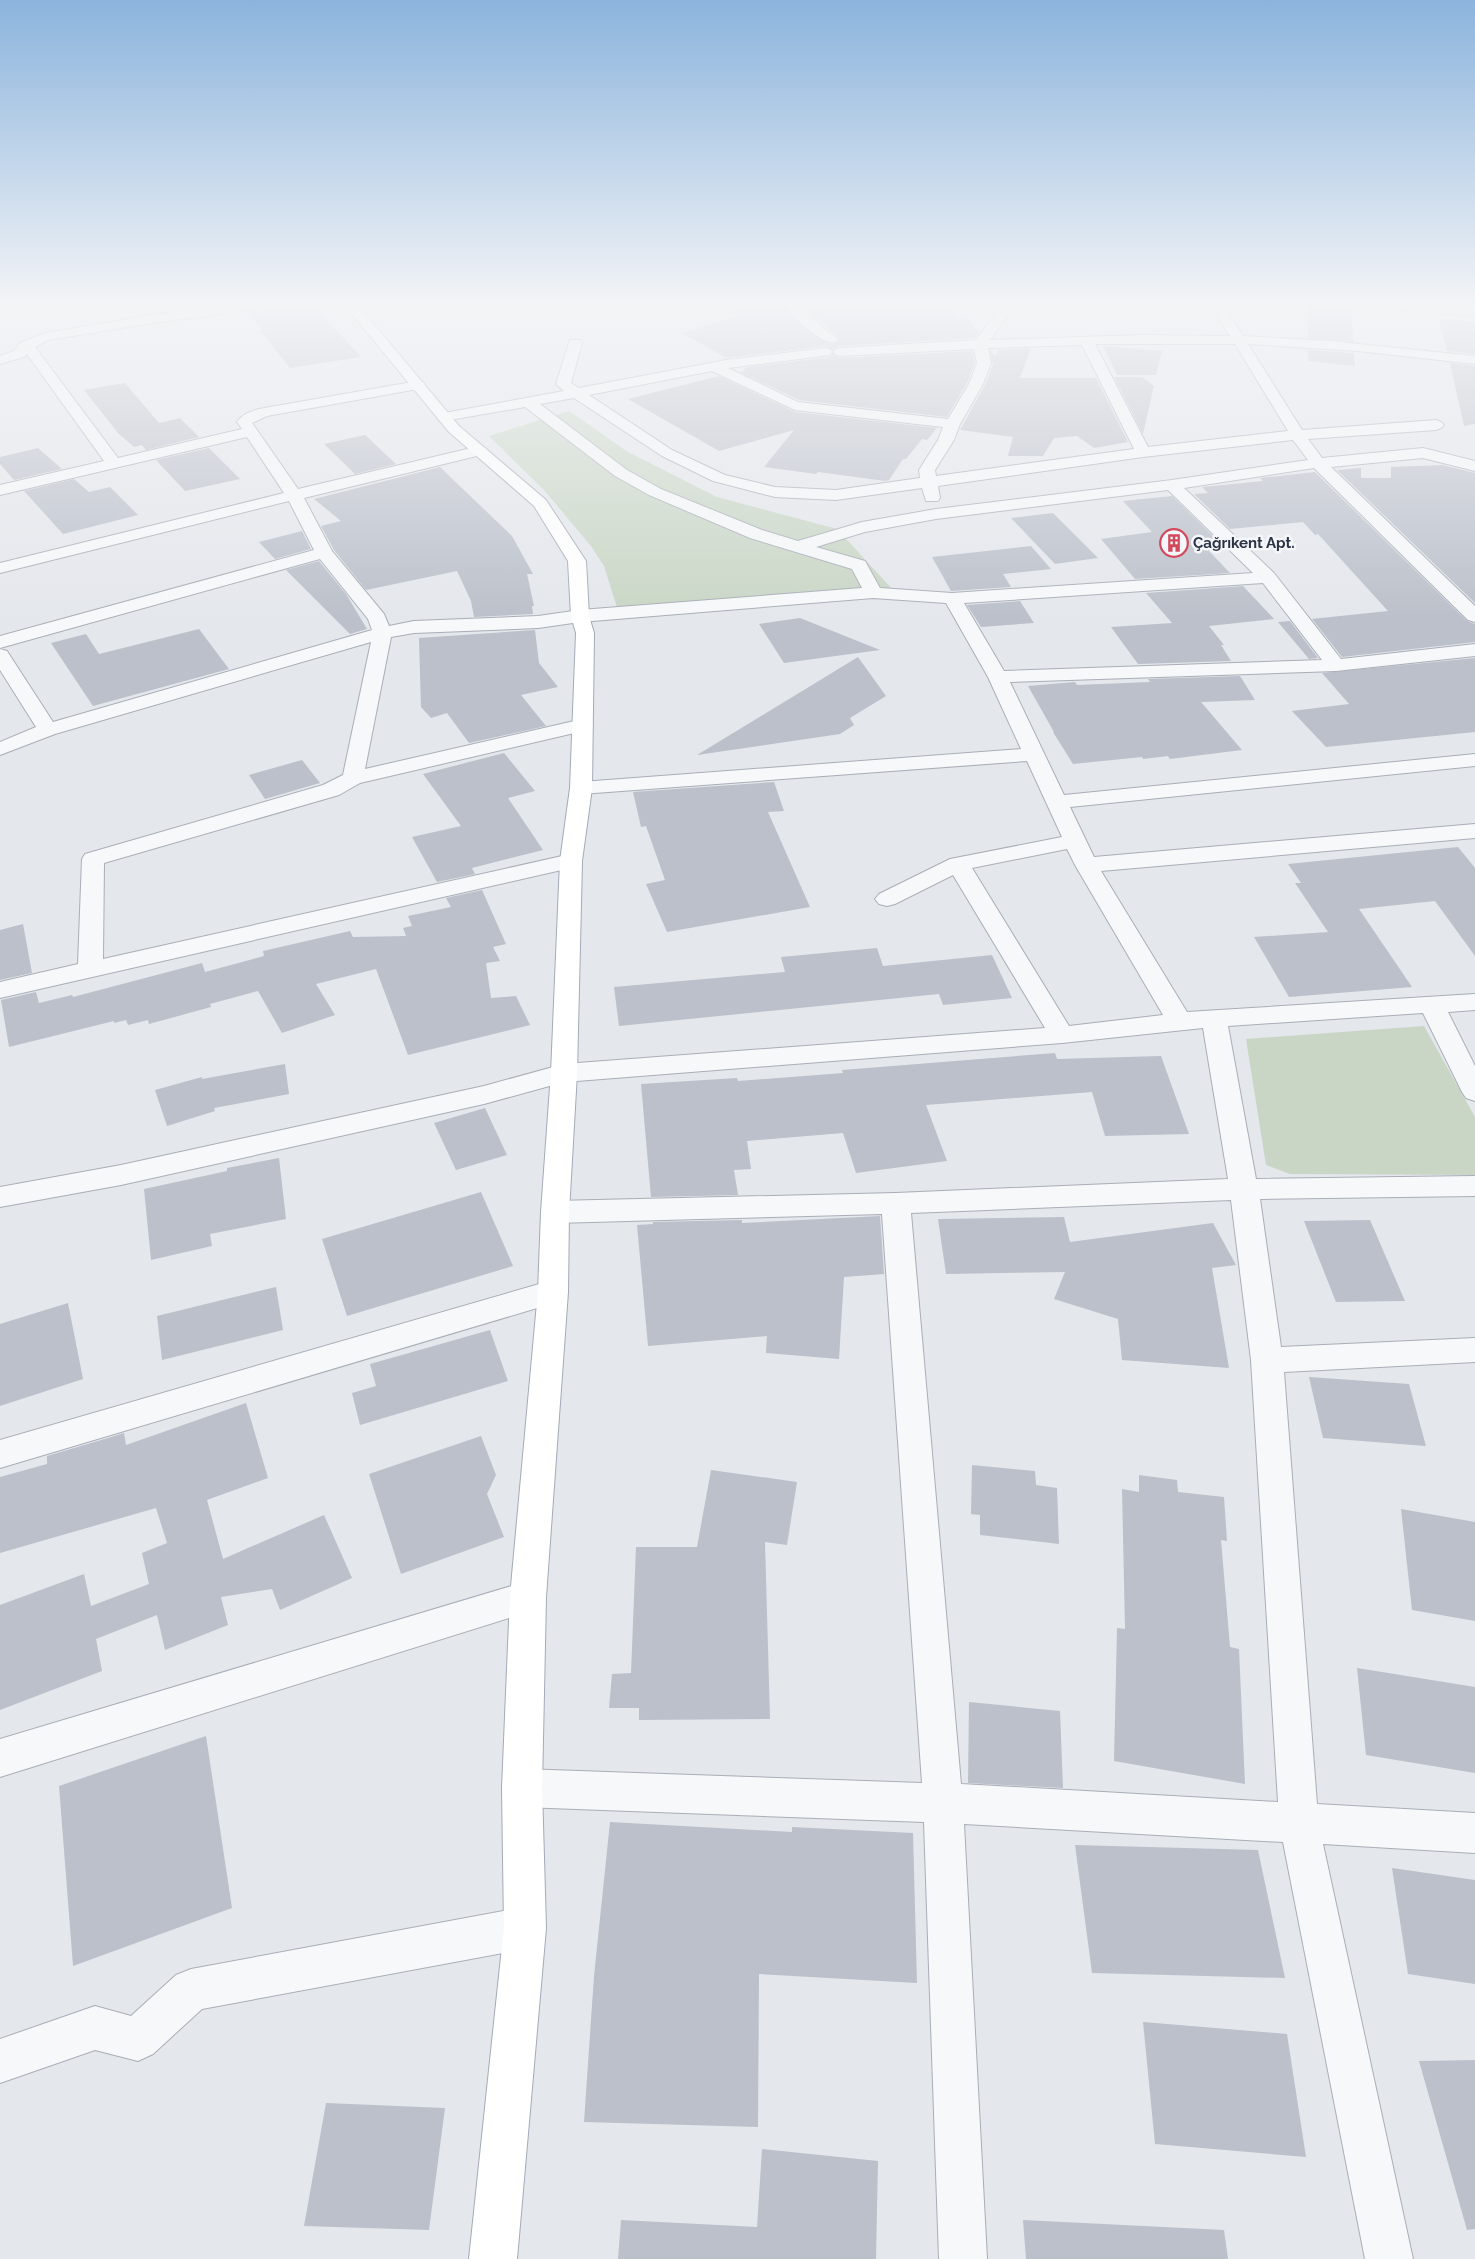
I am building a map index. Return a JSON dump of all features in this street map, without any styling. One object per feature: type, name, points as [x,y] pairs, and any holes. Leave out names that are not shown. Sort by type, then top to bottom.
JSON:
[{"type":"main road","points":[[437,408],[454,429],[540,503],[577,561],[580,616],[585,633],[581,788],[571,861],[564,1073],[555,1212],[553,1292],[528,1597],[522,1788],[524,1928],[493,2259]]},
{"type":"street","points":[[74,408],[114,464]]},
{"type":"street","points":[[285,408],[264,412],[250,417],[244,422],[294,494],[324,553],[377,618],[382,633],[353,778]]},
{"type":"street","points":[[444,417],[500,408]]},
{"type":"street","points":[[535,408],[621,473],[655,492],[756,534],[859,565],[868,580],[873,594]]},
{"type":"street","points":[[600,408],[667,452],[719,478],[775,492],[836,495],[1143,452],[1296,434],[1436,425]]},
{"type":"street","points":[[816,408],[952,424]]},
{"type":"street","points":[[936,514],[927,470],[946,440],[952,424],[961,408]]},
{"type":"street","points":[[1121,408],[1143,452]]},
{"type":"street","points":[[1281,408],[1296,434],[1318,463],[1475,616]]},
{"type":"street","points":[[0,490],[250,432]]},
{"type":"street","points":[[0,568],[294,494],[480,451]]},
{"type":"street","points":[[797,547],[862,527],[936,514],[1172,485],[1318,463],[1423,454],[1475,466]]},
{"type":"street","points":[[1172,485],[1268,577],[1336,665]]},
{"type":"street","points":[[0,642],[324,553]]},
{"type":"street","points":[[0,749],[48,730],[382,633],[414,627],[538,622],[580,616],[873,594],[952,598],[1268,577]]},
{"type":"street","points":[[952,598],[998,677],[1086,865],[1197,1020],[1244,1190],[1267,1360],[1299,1823],[1389,2259]]},
{"type":"street","points":[[998,677],[1336,665],[1475,650]]},
{"type":"street","points":[[0,655],[48,730]]},
{"type":"street","points":[[90,971],[93,859],[331,790],[353,778],[583,725]]},
{"type":"street","points":[[581,788],[1034,754]]},
{"type":"street","points":[[1057,802],[1475,760]]},
{"type":"street","points":[[1086,865],[1475,831]]},
{"type":"street","points":[[887,899],[958,864],[1075,841]]},
{"type":"street","points":[[0,990],[571,861]]},
{"type":"street","points":[[958,864],[1062,1035]]},
{"type":"street","points":[[0,1196],[121,1175],[484,1095],[564,1073],[1062,1035],[1197,1020],[1475,1002]]},
{"type":"street","points":[[1431,1004],[1475,1092]]},
{"type":"street","points":[[555,1212],[896,1203],[1244,1190],[1475,1186]]},
{"type":"street","points":[[896,1203],[943,1803],[963,2259]]},
{"type":"street","points":[[0,1454],[553,1292]]},
{"type":"street","points":[[1267,1360],[1475,1350]]},
{"type":"street","points":[[0,1758],[528,1597]]},
{"type":"street","points":[[522,1788],[943,1803],[1475,1833]]},
{"type":"street","points":[[0,2061],[95,2028],[138,2039],[190,1990],[524,1928]]},
{"type":"green space","points":[[569,411],[628,452],[717,497],[837,529],[893,590],[619,614],[604,566],[591,546],[544,490],[489,436]]},
{"type":"green space","points":[[1424,1026],[1475,1117],[1475,1175],[1290,1174],[1266,1165],[1246,1039]]},
{"type":"building","points":[[99,408],[147,408],[159,423],[180,418],[199,437],[146,450],[142,445],[134,447],[118,433]]},
{"type":"building","points":[[644,408],[787,408],[795,412],[937,428],[927,440],[922,439],[906,459],[903,459],[889,480],[885,481],[764,467],[794,430],[719,451]]},
{"type":"building","points":[[872,408],[952,408],[947,417]]},
{"type":"building","points":[[972,408],[1111,408],[1128,442],[1094,448],[1077,436],[1054,438],[1043,456],[1008,456],[1013,437],[960,430]]},
{"type":"building","points":[[1130,408],[1149,408],[1143,434]]},
{"type":"building","points":[[1460,408],[1475,408],[1475,424],[1464,426]]},
{"type":"building","points":[[365,435],[396,464],[355,474],[324,444]]},
{"type":"building","points":[[38,448],[62,469],[14,480],[0,464],[0,457]]},
{"type":"building","points":[[209,448],[240,479],[185,491],[156,460]]},
{"type":"building","points":[[1442,465],[1475,473],[1475,603],[1337,470],[1361,468],[1361,478],[1391,478],[1391,467]]},
{"type":"building","points":[[440,467],[512,536],[533,574],[527,574],[534,606],[532,606],[533,614],[474,617],[471,601],[457,571],[366,590],[334,550],[321,526],[341,521],[314,499]]},
{"type":"building","points":[[1315,472],[1467,621],[1475,624],[1475,642],[1342,657],[1312,619],[1388,611],[1318,534],[1315,535],[1303,522],[1230,529],[1194,494],[1208,493],[1202,487],[1263,481],[1260,478]]},
{"type":"building","points":[[74,479],[89,492],[110,487],[138,515],[63,534],[24,491]]},
{"type":"building","points":[[1172,496],[1225,548],[1209,551],[1230,573],[1135,579],[1101,539],[1152,532],[1123,501]]},
{"type":"building","points":[[1053,513],[1098,558],[1055,564],[1011,518]]},
{"type":"building","points":[[302,531],[311,549],[275,559],[259,542]]},
{"type":"building","points":[[1031,546],[1051,569],[1003,574],[1011,587],[951,591],[932,557]]},
{"type":"building","points":[[319,561],[346,594],[367,629],[350,634],[286,570]]},
{"type":"building","points":[[1243,586],[1274,619],[1209,626],[1224,645],[1221,645],[1231,661],[1138,664],[1111,627],[1172,623],[1146,593]]},
{"type":"building","points":[[1020,601],[1034,623],[981,627],[967,605]]},
{"type":"building","points":[[800,618],[880,650],[784,663],[759,624]]},
{"type":"building","points":[[1290,621],[1318,658],[1309,659],[1278,622]]},
{"type":"building","points":[[199,629],[229,669],[93,706],[51,643],[86,634],[99,654]]},
{"type":"building","points":[[535,630],[539,663],[558,687],[521,695],[546,726],[469,743],[447,713],[431,718],[421,707],[419,638]]},
{"type":"building","points":[[858,657],[886,696],[850,718],[854,725],[840,734],[697,755]]},
{"type":"building","points":[[1475,658],[1475,732],[1326,747],[1292,711],[1349,704],[1322,673]]},
{"type":"building","points":[[1240,676],[1255,700],[1201,702],[1242,750],[1170,759],[1168,756],[1143,759],[1142,757],[1073,764],[1028,686],[1075,682],[1077,685],[1150,682],[1148,679]]},
{"type":"building","points":[[504,753],[535,791],[508,798],[543,850],[472,868],[475,874],[437,882],[412,837],[461,826],[423,774]]},
{"type":"building","points":[[302,760],[320,783],[265,799],[249,775]]},
{"type":"building","points":[[774,782],[784,811],[768,812],[810,907],[667,932],[646,884],[665,880],[646,826],[641,827],[633,792]]},
{"type":"building","points":[[1458,847],[1475,868],[1475,956],[1435,901],[1359,909],[1412,987],[1289,997],[1254,937],[1328,932],[1295,883],[1301,883],[1288,864]]},
{"type":"building","points":[[482,890],[506,944],[493,947],[500,961],[486,963],[491,998],[516,996],[530,1025],[408,1055],[376,969],[316,984],[335,1015],[282,1033],[258,991],[210,1004],[211,1007],[149,1024],[148,1020],[128,1025],[126,1020],[114,1023],[114,1021],[9,1047],[1,1000],[36,992],[39,1003],[72,995],[73,997],[202,963],[205,972],[264,956],[263,951],[350,931],[353,937],[406,936],[403,928],[412,926],[408,916],[451,907],[446,898]]},
{"type":"building","points":[[23,924],[32,973],[0,980],[0,930]]},
{"type":"building","points":[[877,948],[883,966],[992,955],[1012,998],[943,1005],[939,994],[619,1026],[614,987],[785,972],[781,957]]},
{"type":"building","points":[[1055,1053],[1057,1059],[1161,1056],[1189,1134],[1105,1136],[1092,1092],[926,1105],[947,1161],[856,1173],[843,1133],[747,1141],[751,1169],[734,1170],[738,1195],[651,1197],[641,1084],[737,1078],[738,1081],[843,1073],[842,1070]]},
{"type":"building","points":[[285,1064],[289,1094],[214,1108],[215,1111],[167,1126],[155,1090],[202,1077],[202,1079]]},
{"type":"building","points":[[485,1108],[507,1155],[456,1170],[434,1123]]},
{"type":"building","points":[[279,1158],[286,1219],[210,1234],[212,1246],[151,1260],[144,1189],[227,1171],[227,1168]]},
{"type":"building","points":[[481,1192],[513,1266],[347,1316],[322,1239]]},
{"type":"building","points":[[880,1216],[884,1274],[844,1277],[839,1359],[766,1353],[767,1336],[648,1346],[637,1225],[653,1224],[653,1222],[742,1220],[742,1223]]},
{"type":"building","points":[[1064,1217],[1070,1242],[1213,1223],[1236,1265],[1212,1268],[1229,1368],[1122,1360],[1118,1319],[1054,1299],[1065,1272],[946,1274],[938,1219]]},
{"type":"building","points":[[1370,1220],[1405,1301],[1336,1302],[1304,1221]]},
{"type":"building","points":[[276,1287],[283,1330],[162,1360],[157,1316]]},
{"type":"building","points":[[68,1303],[83,1379],[0,1406],[0,1324]]},
{"type":"building","points":[[490,1330],[508,1381],[360,1425],[352,1393],[376,1386],[370,1364]]},
{"type":"building","points":[[1309,1377],[1409,1384],[1426,1446],[1323,1438]]},
{"type":"building","points":[[246,1403],[268,1478],[207,1500],[223,1559],[324,1515],[352,1578],[280,1610],[272,1589],[221,1597],[228,1625],[165,1650],[157,1615],[96,1639],[102,1671],[0,1710],[0,1605],[84,1574],[91,1606],[149,1584],[142,1553],[167,1543],[156,1508],[0,1553],[0,1477],[47,1464],[47,1456],[124,1433],[126,1445]]},
{"type":"building","points":[[481,1436],[496,1475],[487,1494],[504,1537],[401,1574],[369,1474]]},
{"type":"building","points":[[972,1465],[1035,1471],[1036,1485],[1057,1488],[1059,1544],[980,1535],[980,1515],[971,1514]]},
{"type":"building","points":[[711,1470],[797,1482],[787,1545],[765,1542],[770,1719],[639,1720],[639,1708],[609,1708],[612,1674],[631,1673],[636,1547],[697,1547]]},
{"type":"building","points":[[1139,1475],[1177,1480],[1178,1492],[1224,1497],[1227,1541],[1221,1540],[1230,1647],[1239,1649],[1245,1784],[1114,1761],[1117,1628],[1125,1629],[1122,1489],[1139,1492]]},
{"type":"building","points":[[1401,1509],[1475,1522],[1475,1621],[1412,1610]]},
{"type":"building","points":[[1357,1668],[1475,1687],[1475,1773],[1366,1755]]},
{"type":"building","points":[[969,1702],[1060,1711],[1063,1788],[968,1783]]},
{"type":"building","points":[[206,1736],[232,1908],[73,1966],[59,1786]]},
{"type":"building","points":[[610,1822],[792,1832],[792,1827],[913,1833],[917,1983],[759,1974],[758,2127],[584,2122],[594,1976]]},
{"type":"building","points":[[1075,1845],[1258,1850],[1285,1978],[1092,1973]]},
{"type":"building","points":[[1392,1868],[1475,1880],[1475,1984],[1408,1974]]},
{"type":"building","points":[[1143,2022],[1287,2034],[1306,2157],[1155,2144]]},
{"type":"building","points":[[1475,2060],[1475,2229],[1467,2230],[1419,2061]]},
{"type":"building","points":[[326,2103],[445,2108],[429,2230],[304,2226]]},
{"type":"building","points":[[762,2149],[878,2161],[876,2259],[618,2259],[621,2220],[757,2227]]},
{"type":"building","points":[[1023,2220],[1224,2230],[1228,2259],[1026,2259]]},
{"type":"place","name":"Çağrıkent Apt.","points":[[1174,543]]}]
